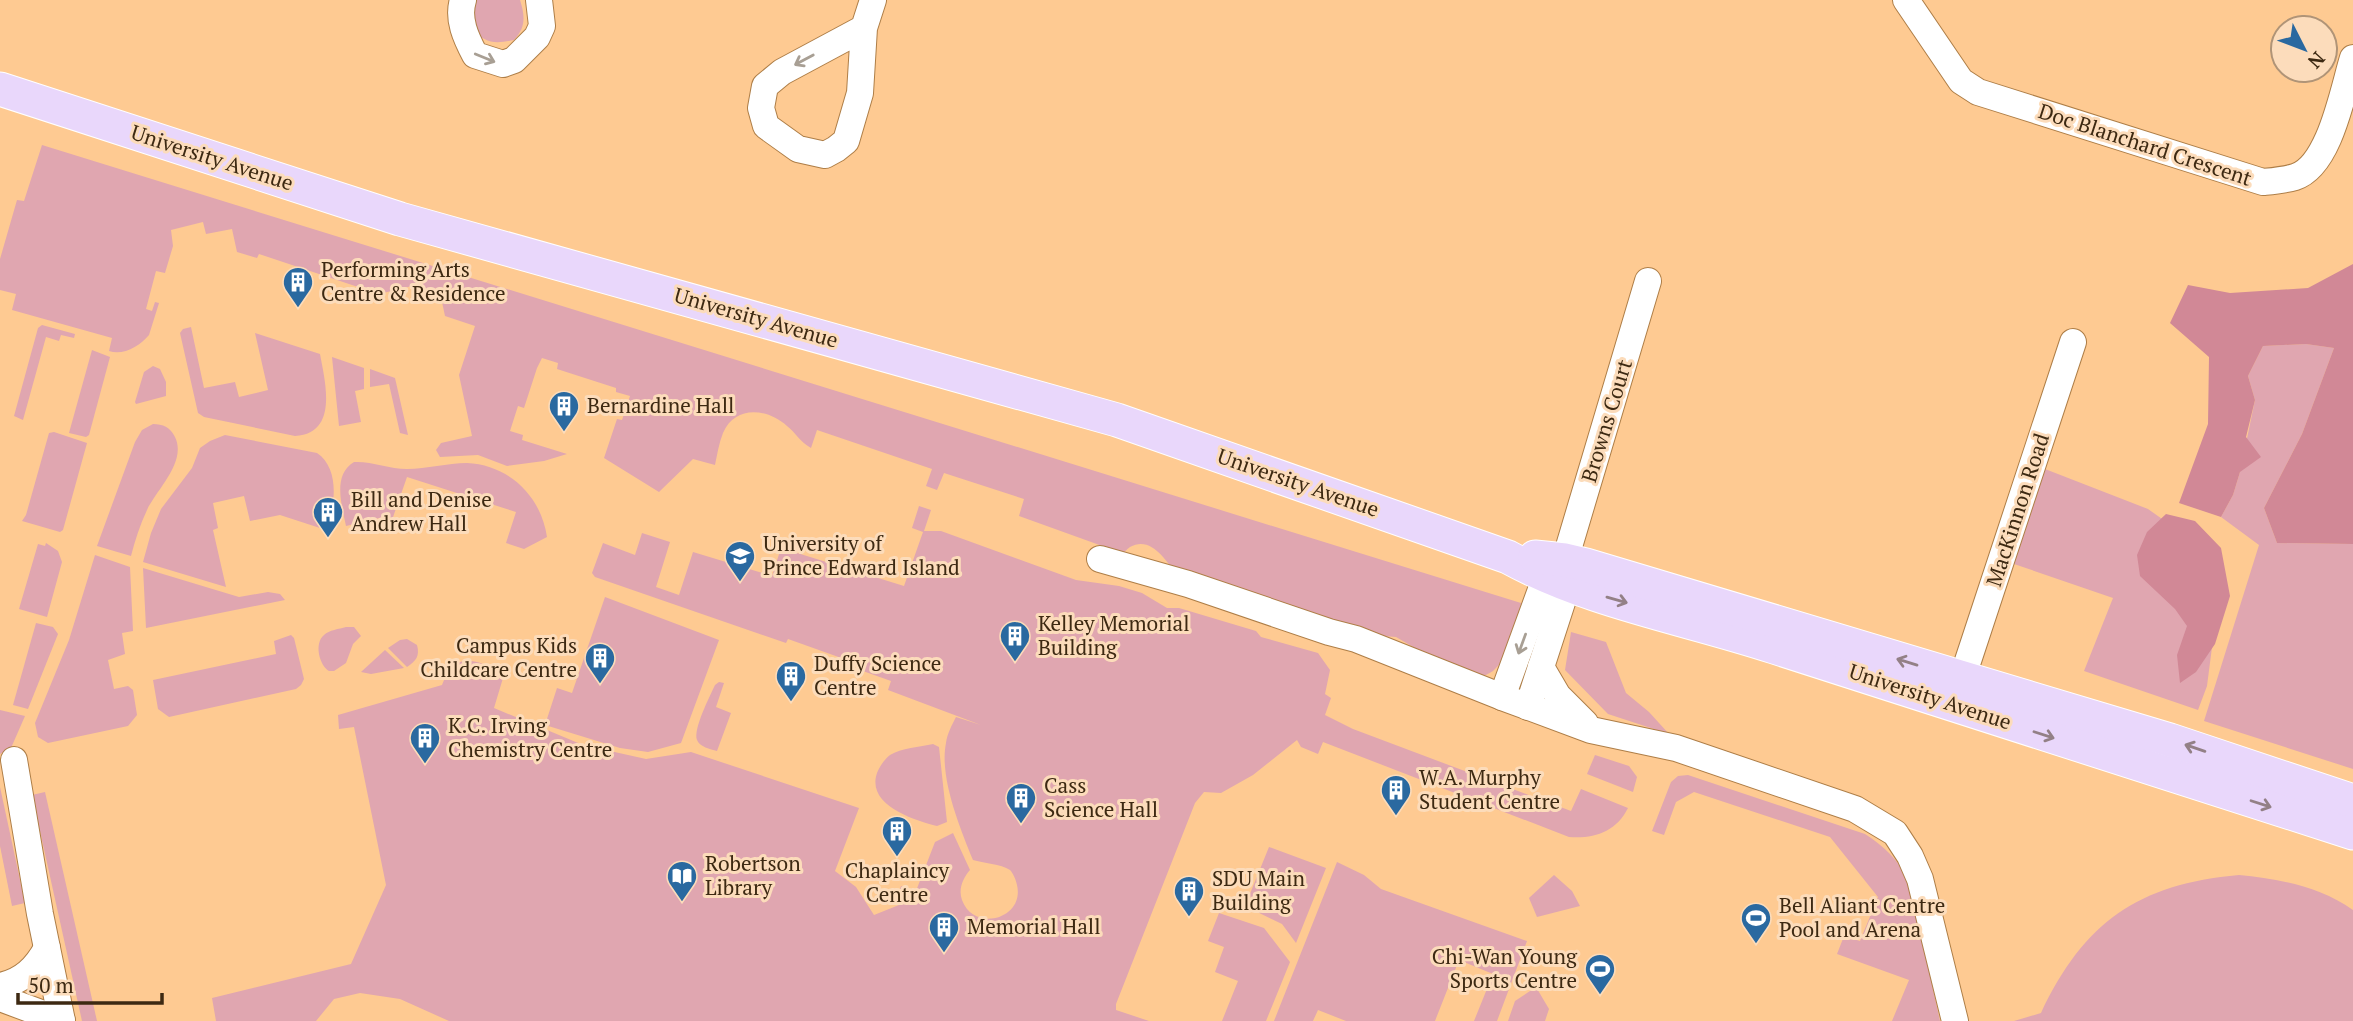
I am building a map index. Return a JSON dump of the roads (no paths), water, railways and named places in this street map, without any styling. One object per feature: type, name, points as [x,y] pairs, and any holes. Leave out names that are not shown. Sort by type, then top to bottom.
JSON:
[{"type":"main road","name":"University Avenue","points":[[0,89],[400,219],[1116,421],[1745,637],[2353,833]]},
{"type":"main road","name":"University Avenue","points":[[1560,573],[1962,679],[2170,740],[2353,801]]},
{"type":"street","points":[[463,0],[460,9],[465,36],[475,55],[503,64],[514,60],[537,37],[542,26],[539,0]]},
{"type":"street","points":[[864,28],[782,72],[765,86],[761,108],[766,126],[798,149],[825,155],[846,141],[860,93],[864,28],[873,0]]},
{"type":"street","name":"Doc Blanchard Crescent","points":[[1906,0],[1961,81],[1978,92],[2263,182],[2297,177],[2316,162],[2329,139],[2353,58]]},
{"type":"street","name":"Browns Court","points":[[1560,573],[1648,281]]},
{"type":"street","name":"MacKinnon Road","points":[[1962,679],[2073,342]]},
{"type":"street","points":[[1100,559],[1188,584],[1356,639],[1591,730],[1676,748],[1855,809],[1895,833],[1910,856],[1920,880],[1955,1021]]},
{"type":"street","points":[[1528,706],[1541,667],[1560,573]]},
{"type":"street","points":[[1502,697],[1560,573]]},
{"type":"street","points":[[1541,667],[1558,696],[1591,730]]},
{"type":"street","points":[[14,760],[62,1021]]},
{"type":"street","points":[[0,986],[26,976],[47,948]]},
{"type":"street","points":[[0,998],[62,1021]]},
{"type":"place","name":"Performing Arts Centre & Residence","points":[[298,309]]},
{"type":"place","name":"Bernardine Hall","points":[[564,433]]},
{"type":"place","name":"Bill and Denise Andrew Hall","points":[[328,539]]},
{"type":"place","name":"University of Prince Edward Island","points":[[740,583]]},
{"type":"place","name":"Kelley Memorial Building","points":[[1015,663]]},
{"type":"place","name":"Campus Kids Childcare Centre","points":[[600,685]]},
{"type":"place","name":"Duffy Science Centre","points":[[791,703]]},
{"type":"place","name":"K.C. Irving Chemistry Centre","points":[[425,765]]},
{"type":"place","name":"W.A. Murphy Student Centre","points":[[1396,817]]},
{"type":"place","name":"Cass Science Hall","points":[[1021,825]]},
{"type":"place","name":"Chaplaincy Centre","points":[[897,858]]},
{"type":"place","name":"Robertson Library","points":[[682,903]]},
{"type":"place","name":"SDU Main Building","points":[[1189,918]]},
{"type":"place","name":"Bell Aliant Centre Pool and Arena","points":[[1756,945]]},
{"type":"place","name":"Memorial Hall","points":[[944,954]]},
{"type":"place","name":"Chi-Wan Young Sports Centre","points":[[1600,996]]}]
